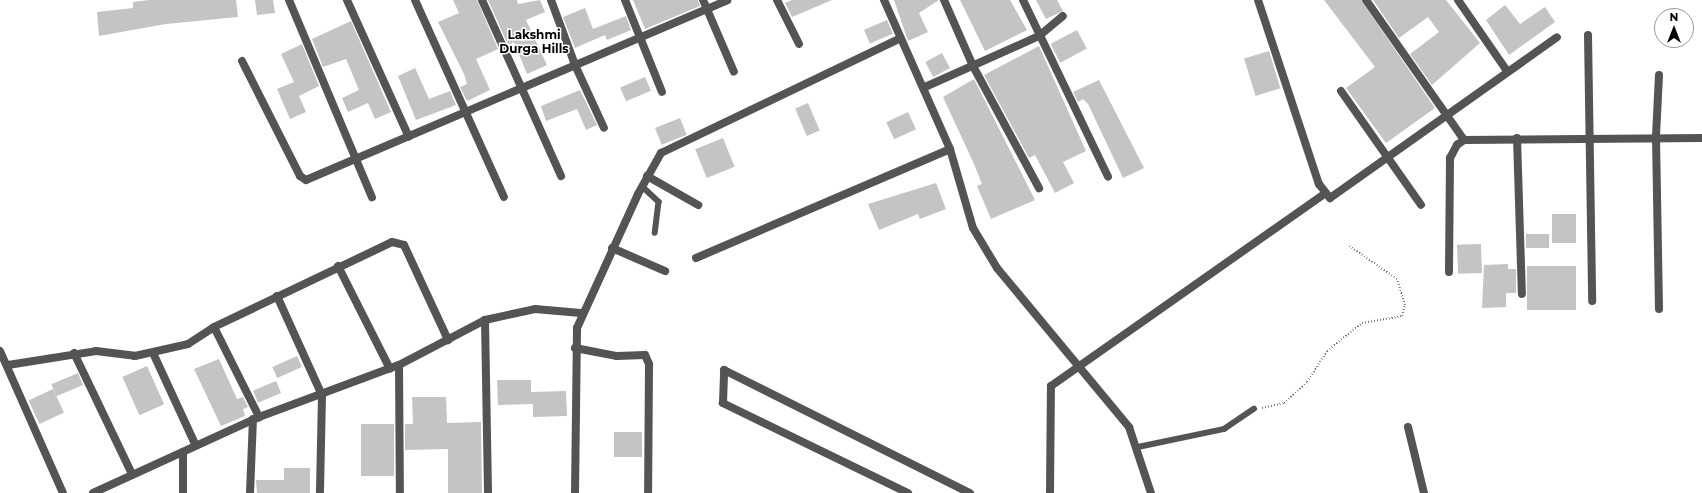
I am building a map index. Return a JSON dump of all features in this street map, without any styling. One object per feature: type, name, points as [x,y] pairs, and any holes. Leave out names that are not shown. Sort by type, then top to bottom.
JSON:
[{"type":"street","points":[[289,0],[372,197]]},
{"type":"street","points":[[347,0],[409,137]]},
{"type":"street","points":[[415,0],[464,112],[504,197]]},
{"type":"street","points":[[482,0],[520,88],[561,176]]},
{"type":"street","points":[[551,0],[574,65],[604,128]]},
{"type":"street","points":[[625,0],[662,92]]},
{"type":"street","points":[[703,0],[734,72]]},
{"type":"street","points":[[242,61],[300,176],[306,180],[356,160],[464,112],[727,0]]},
{"type":"street","points":[[777,0],[799,44]]},
{"type":"street","points":[[884,0],[899,39],[925,87],[950,149],[973,228],[997,268],[1129,427],[1138,447],[1151,493]]},
{"type":"street","points":[[944,0],[973,66],[1039,188]]},
{"type":"street","points":[[1023,0],[1108,177]]},
{"type":"street","points":[[1258,0],[1324,194],[1330,198],[1445,114],[1557,37]]},
{"type":"street","points":[[1366,0],[1464,140]]},
{"type":"street","points":[[1458,0],[1507,71]]},
{"type":"street","points":[[925,87],[1039,36],[1064,16]]},
{"type":"street","points":[[1588,35],[1591,138],[1592,301]]},
{"type":"street","points":[[575,493],[575,348],[581,313],[647,176],[661,153],[899,39]]},
{"type":"street","points":[[1659,75],[1656,137],[1659,309]]},
{"type":"street","points":[[1341,90],[1421,205]]},
{"type":"street","points":[[1517,138],[1522,294]]},
{"type":"street","points":[[1448,272],[1450,158],[1457,145],[1464,140],[1517,138],[1702,138]]},
{"type":"street","points":[[696,258],[950,149]]},
{"type":"street","points":[[647,176],[698,204]]},
{"type":"street","points":[[1050,493],[1050,386],[1324,194]]},
{"type":"street","points":[[8,365],[74,353],[96,351],[135,356],[188,344],[214,327],[338,266],[383,245],[403,243],[448,340]]},
{"type":"street","points":[[612,248],[665,271]]},
{"type":"street","points":[[338,266],[390,369]]},
{"type":"street","points":[[277,296],[322,395],[320,493]]},
{"type":"street","points":[[92,493],[108,489],[131,472],[183,452],[195,444],[256,418],[390,369],[485,320],[535,309],[581,313]]},
{"type":"street","points":[[485,320],[488,493]]},
{"type":"street","points":[[214,327],[256,418],[250,493]]},
{"type":"street","points":[[575,348],[617,356],[645,355],[649,364],[648,493]]},
{"type":"street","points":[[0,350],[8,365],[63,493]]},
{"type":"street","points":[[74,353],[131,472]]},
{"type":"street","points":[[153,353],[195,444]]},
{"type":"street","points":[[398,365],[400,493]]},
{"type":"street","points":[[908,493],[723,403],[724,370],[970,493]]},
{"type":"street","points":[[1408,427],[1424,493]]},
{"type":"street","points":[[183,452],[183,493]]},
{"type":"lane","points":[[642,186],[659,202],[655,233]]},
{"type":"lane","points":[[1138,447],[1224,429],[1254,410]]},
{"type":"path","points":[[1254,410],[1284,403],[1307,382],[1327,351],[1362,323],[1402,316],[1405,305],[1397,279],[1348,244]]},
{"type":"building","points":[[149,0],[236,0],[238,17],[166,24],[99,36],[97,12],[133,8],[133,2]]},
{"type":"building","points":[[255,0],[273,0],[275,13],[257,15]]},
{"type":"building","points":[[453,0],[477,0],[498,49],[476,59],[490,90],[467,101],[460,87],[467,84],[464,74],[438,22],[459,13]]},
{"type":"building","points":[[488,0],[517,0],[518,4],[540,0],[545,12],[526,20],[547,65],[527,74],[514,42],[508,45]]},
{"type":"building","points":[[633,0],[698,0],[700,6],[645,29]]},
{"type":"building","points":[[792,0],[832,0],[792,17],[785,3]]},
{"type":"building","points":[[894,0],[939,0],[919,13],[928,32],[908,41]]},
{"type":"building","points":[[960,0],[1010,0],[1027,30],[985,51]]},
{"type":"building","points":[[1036,0],[1057,0],[1063,11],[1046,19]]},
{"type":"building","points":[[1324,0],[1361,0],[1435,108],[1386,143],[1346,88],[1375,67]]},
{"type":"building","points":[[1373,0],[1446,0],[1480,43],[1432,85],[1410,54],[1439,32],[1428,17],[1399,38]]},
{"type":"building","points":[[1505,5],[1520,24],[1545,7],[1555,22],[1509,55],[1486,20]]},
{"type":"building","points":[[585,8],[593,29],[626,16],[631,30],[607,40],[605,35],[575,48],[563,17]]},
{"type":"building","points":[[887,20],[893,34],[870,44],[864,30]]},
{"type":"building","points":[[351,21],[391,112],[375,119],[368,103],[348,112],[342,98],[359,90],[346,59],[323,67],[312,39]]},
{"type":"building","points":[[1077,30],[1087,49],[1060,63],[1051,44]]},
{"type":"building","points":[[302,44],[319,86],[299,96],[306,112],[290,119],[277,89],[294,82],[281,54]]},
{"type":"building","points":[[1039,46],[1086,151],[1063,162],[1074,183],[1055,193],[1035,155],[1029,158],[984,75]]},
{"type":"building","points":[[1269,51],[1280,88],[1256,96],[1244,59]]},
{"type":"building","points":[[942,53],[950,68],[933,77],[925,62]]},
{"type":"building","points":[[415,68],[429,99],[450,91],[456,105],[416,120],[398,76]]},
{"type":"building","points":[[645,77],[651,91],[626,101],[620,88]]},
{"type":"building","points":[[974,79],[1035,200],[991,219],[977,186],[982,184],[943,97]]},
{"type":"building","points":[[1099,80],[1144,168],[1123,178],[1088,104],[1083,99],[1078,102],[1073,92]]},
{"type":"building","points":[[580,90],[597,125],[586,130],[577,109],[546,121],[541,106]]},
{"type":"building","points":[[808,103],[820,131],[807,136],[795,108]]},
{"type":"building","points":[[908,112],[916,129],[894,139],[886,122]]},
{"type":"building","points":[[680,118],[687,135],[662,145],[655,128]]},
{"type":"building","points":[[723,138],[735,167],[707,178],[695,149]]},
{"type":"building","points":[[936,183],[946,209],[920,219],[918,214],[879,230],[868,204]]},
{"type":"building","points":[[1552,214],[1576,214],[1576,243],[1552,243]]},
{"type":"building","points":[[1526,234],[1549,234],[1549,248],[1526,248]]},
{"type":"building","points":[[1481,244],[1482,273],[1458,274],[1457,245]]},
{"type":"building","points":[[1508,264],[1508,269],[1516,269],[1516,293],[1506,293],[1506,307],[1482,308],[1484,265]]},
{"type":"building","points":[[1527,266],[1576,266],[1576,310],[1527,310]]},
{"type":"building","points":[[297,356],[302,367],[277,378],[272,367]]},
{"type":"building","points":[[219,359],[237,399],[243,397],[248,407],[243,409],[245,416],[221,426],[194,369]]},
{"type":"building","points":[[147,366],[164,404],[139,415],[122,377]]},
{"type":"building","points":[[78,373],[83,385],[56,396],[51,384]]},
{"type":"building","points":[[497,380],[531,380],[531,392],[566,391],[567,416],[533,417],[533,404],[498,405]]},
{"type":"building","points":[[276,381],[281,393],[258,403],[253,391]]},
{"type":"building","points":[[53,389],[64,413],[40,424],[29,400]]},
{"type":"building","points":[[412,397],[446,397],[447,423],[481,422],[482,493],[448,493],[448,449],[405,450],[405,424],[413,424]]},
{"type":"building","points":[[361,424],[394,424],[394,476],[361,476]]},
{"type":"building","points":[[614,432],[642,432],[642,457],[614,457]]},
{"type":"building","points":[[284,468],[310,468],[310,493],[257,493],[256,480],[284,480]]},
{"type":"district","name":"Lakshmi Durga Hills","points":[[534,42]]}]
